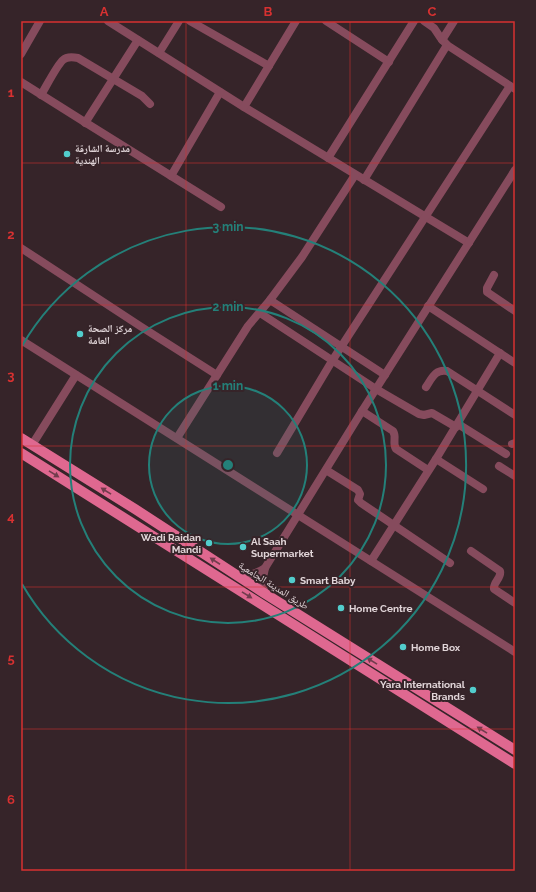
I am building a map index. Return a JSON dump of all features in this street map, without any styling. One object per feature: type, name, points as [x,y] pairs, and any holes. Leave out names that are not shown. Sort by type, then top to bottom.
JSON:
[{"type":"main road","name":"طريق المدينة الجامعية","points":[[21,438],[135,509],[264,593],[515,750]]},
{"type":"main road","points":[[21,453],[515,764]]},
{"type":"street","points":[[22,52],[40,21]]},
{"type":"street","points":[[108,21],[244,107],[469,243]]},
{"type":"street","points":[[159,53],[179,21]]},
{"type":"street","points":[[190,21],[269,66]]},
{"type":"street","points":[[244,107],[296,21]]},
{"type":"street","points":[[326,21],[389,62]]},
{"type":"street","points":[[328,158],[414,21]]},
{"type":"street","points":[[277,453],[341,346],[425,216],[512,88],[445,42],[434,28],[424,21]]},
{"type":"street","points":[[364,180],[445,42],[454,21]]},
{"type":"street","points":[[85,123],[138,40]]},
{"type":"street","points":[[41,95],[62,60],[70,57],[78,58],[113,78],[142,96],[150,104]]},
{"type":"street","points":[[21,82],[221,207]]},
{"type":"street","points":[[171,176],[220,92]]},
{"type":"street","points":[[264,593],[263,578],[265,568],[385,374],[515,170]]},
{"type":"street","points":[[177,438],[248,326],[260,313],[302,257],[355,175]]},
{"type":"street","points":[[21,248],[217,375]]},
{"type":"street","points":[[494,275],[487,288],[487,292],[515,311]]},
{"type":"street","points":[[270,300],[385,374]]},
{"type":"street","points":[[428,306],[515,363]]},
{"type":"street","points":[[260,313],[376,389],[419,414],[424,415],[432,413],[457,425],[506,454]]},
{"type":"street","points":[[21,340],[298,516],[514,649]]},
{"type":"street","points":[[371,561],[436,459],[500,353]]},
{"type":"street","points":[[426,388],[437,372],[444,371],[450,373],[515,414]]},
{"type":"street","points":[[32,445],[76,375]]},
{"type":"street","points":[[362,411],[393,431],[396,449],[428,470]]},
{"type":"street","points":[[436,459],[483,489]]},
{"type":"street","points":[[499,466],[515,476]]},
{"type":"street","points":[[326,470],[358,490],[360,494],[358,500],[361,503],[450,563]]},
{"type":"street","points":[[472,552],[500,571],[501,575],[494,585],[494,589],[515,603]]},
{"type":"street","points":[[238,576],[255,574],[265,568]]},
{"type":"place","name":"مدرسة الشارقة الهندية","points":[[67,154]]},
{"type":"place","name":"مركز الصحة العامة","points":[[80,334]]},
{"type":"place","name":"Wadi Raidan Mandi","points":[[209,543]]},
{"type":"place","name":"Al Saah Supermarket","points":[[243,547]]},
{"type":"place","name":"Smart Baby","points":[[292,580]]},
{"type":"place","name":"Home Centre","points":[[341,608]]},
{"type":"place","name":"Home Box","points":[[403,647]]},
{"type":"place","name":"Yara International Brands","points":[[473,690]]}]
